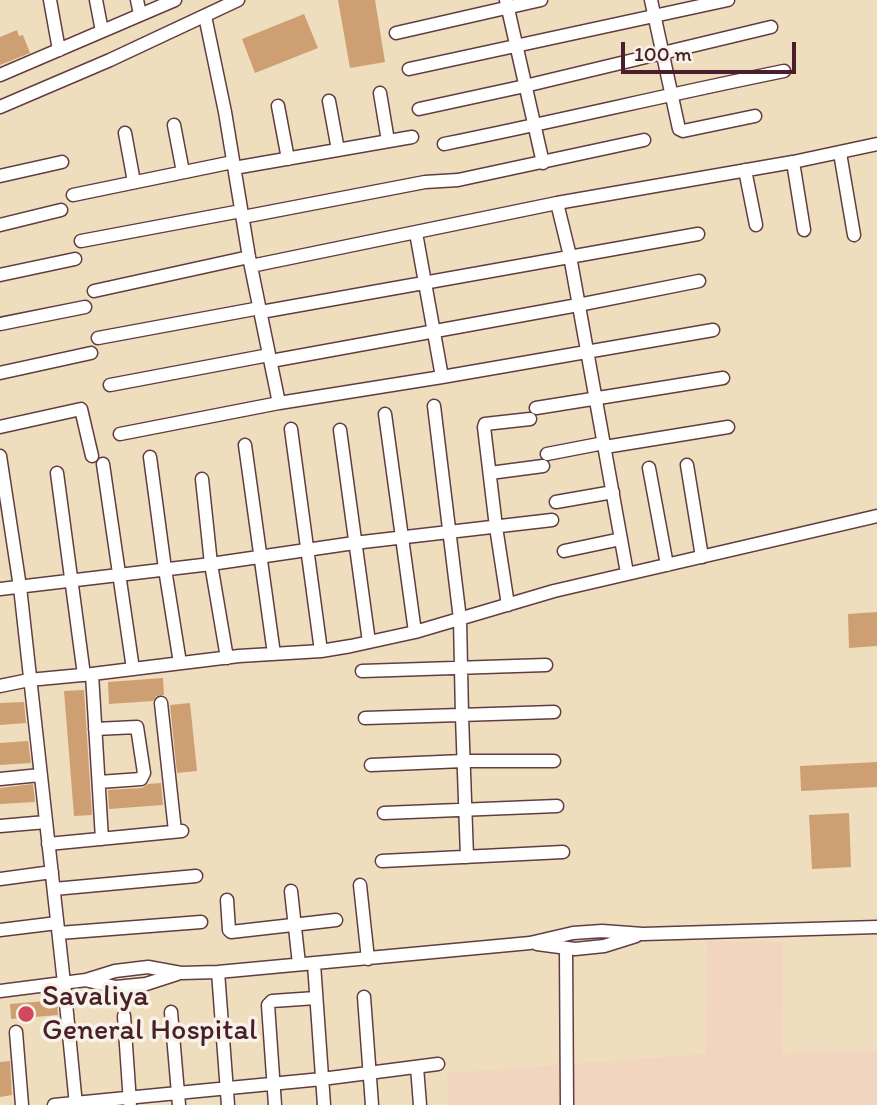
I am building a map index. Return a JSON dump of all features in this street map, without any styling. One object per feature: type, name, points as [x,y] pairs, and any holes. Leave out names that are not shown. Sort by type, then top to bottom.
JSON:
[{"type":"street","points":[[50,0],[59,50]]},
{"type":"street","points":[[96,0],[102,31]]},
{"type":"street","points":[[137,0],[140,14]]},
{"type":"street","points":[[0,75],[175,0]]},
{"type":"street","points":[[0,107],[110,60],[238,0]]},
{"type":"street","points":[[396,33],[507,4],[541,0]]},
{"type":"street","points":[[651,0],[679,129],[683,131],[755,116]]},
{"type":"street","points":[[409,69],[728,0]]},
{"type":"street","points":[[507,4],[543,163]]},
{"type":"street","points":[[205,16],[279,403]]},
{"type":"street","points":[[419,109],[771,27]]},
{"type":"street","points":[[444,144],[784,71]]},
{"type":"street","points":[[380,93],[388,141]]},
{"type":"street","points":[[329,101],[338,150]]},
{"type":"street","points":[[278,106],[288,159]]},
{"type":"street","points":[[174,125],[183,172]]},
{"type":"street","points":[[125,133],[134,182]]},
{"type":"street","points":[[73,195],[183,172],[288,159],[412,137]]},
{"type":"street","points":[[81,241],[425,182],[458,180],[643,140]]},
{"type":"street","points":[[94,291],[416,233],[557,203],[793,162],[877,144]]},
{"type":"street","points":[[840,153],[855,235]]},
{"type":"street","points":[[0,176],[62,162]]},
{"type":"street","points":[[793,162],[804,230]]},
{"type":"street","points":[[745,170],[756,225]]},
{"type":"street","points":[[557,203],[570,256],[627,573]]},
{"type":"street","points":[[0,225],[61,210]]},
{"type":"street","points":[[416,233],[442,377]]},
{"type":"street","points":[[97,338],[425,284],[698,234]]},
{"type":"street","points":[[0,275],[75,259]]},
{"type":"street","points":[[110,385],[433,331],[699,281]]},
{"type":"street","points":[[0,324],[85,307]]},
{"type":"street","points":[[120,434],[279,403],[713,330]]},
{"type":"street","points":[[0,373],[91,353]]},
{"type":"street","points":[[508,605],[484,425],[596,398],[723,378]]},
{"type":"street","points":[[433,406],[460,619],[467,857]]},
{"type":"street","points":[[0,427],[81,409],[92,456]]},
{"type":"street","points":[[385,414],[415,632]]},
{"type":"street","points":[[489,473],[604,445],[728,427]]},
{"type":"street","points":[[291,429],[321,651]]},
{"type":"street","points":[[340,430],[369,642]]},
{"type":"street","points":[[245,445],[274,654]]},
{"type":"street","points":[[150,457],[180,663]]},
{"type":"street","points":[[0,461],[20,587],[76,1104]]},
{"type":"street","points":[[103,464],[133,669]]},
{"type":"street","points":[[687,465],[702,557]]},
{"type":"street","points":[[649,468],[667,565]]},
{"type":"street","points":[[57,473],[95,729],[102,839]]},
{"type":"street","points":[[202,479],[211,564],[227,658]]},
{"type":"street","points":[[556,502],[613,492]]},
{"type":"street","points":[[0,686],[29,680],[180,663],[321,651],[369,642],[415,632],[554,591],[877,516]]},
{"type":"street","points":[[0,589],[552,520]]},
{"type":"street","points":[[564,551],[621,539]]},
{"type":"street","points":[[362,671],[547,665]]},
{"type":"street","points":[[48,844],[178,831],[161,704]]},
{"type":"street","points":[[365,718],[554,712]]},
{"type":"street","points":[[95,729],[137,727],[144,773],[141,779],[99,782]]},
{"type":"street","points":[[371,765],[554,761]]},
{"type":"street","points":[[0,779],[40,775]]},
{"type":"street","points":[[384,813],[557,806]]},
{"type":"street","points":[[0,826],[46,822]]},
{"type":"street","points":[[382,861],[563,852]]},
{"type":"street","points":[[0,879],[51,872]]},
{"type":"street","points":[[54,889],[196,876]]},
{"type":"street","points":[[360,885],[368,959]]},
{"type":"street","points":[[291,891],[299,964]]},
{"type":"street","points":[[227,900],[231,932],[336,919]]},
{"type":"street","points":[[0,930],[201,922]]},
{"type":"street","points":[[0,991],[86,980],[116,987],[146,984],[181,972],[218,972],[530,943],[573,933],[602,931],[643,934],[877,927]]},
{"type":"street","points":[[530,943],[566,949],[604,946],[643,934]]},
{"type":"street","points":[[566,949],[567,1105]]},
{"type":"street","points":[[314,964],[324,1105]]},
{"type":"street","points":[[218,972],[228,1105]]},
{"type":"street","points":[[363,997],[372,1105]]},
{"type":"street","points":[[275,1105],[268,1005],[272,1001],[316,998]]},
{"type":"street","points":[[171,1012],[178,1099]]},
{"type":"street","points":[[124,1016],[130,1101]]},
{"type":"street","points":[[16,1031],[22,1105]]},
{"type":"street","points":[[54,1105],[178,1099],[227,1088],[438,1064]]},
{"type":"street","points":[[418,1067],[421,1105]]},
{"type":"shaded area","points":[[707,941],[783,942],[782,1053],[877,1051],[877,1105],[448,1105],[447,1073],[706,1054]]},
{"type":"building","points":[[338,0],[375,0],[385,62],[350,68]]},
{"type":"building","points":[[304,14],[318,48],[255,73],[242,39]]},
{"type":"building","points":[[17,30],[19,36],[23,35],[30,53],[0,65],[0,37]]},
{"type":"building","points":[[877,612],[877,646],[849,648],[848,614]]},
{"type":"building","points":[[163,678],[164,695],[156,696],[153,701],[109,704],[108,682]]},
{"type":"building","points":[[84,690],[92,815],[74,816],[64,691]]},
{"type":"building","points":[[24,702],[26,723],[0,725],[0,703]]},
{"type":"building","points":[[190,703],[197,771],[177,773],[170,705]]},
{"type":"building","points":[[28,741],[31,763],[0,765],[0,743]]},
{"type":"building","points":[[877,762],[877,787],[801,791],[800,766]]},
{"type":"building","points":[[161,783],[163,805],[109,809],[108,790],[142,788],[148,784]]},
{"type":"building","points":[[33,784],[35,802],[0,804],[0,788]]},
{"type":"building","points":[[849,813],[851,867],[812,869],[809,815]]},
{"type":"building","points":[[57,1000],[58,1015],[11,1019],[10,1004]]},
{"type":"building","points":[[10,1061],[12,1095],[0,1097],[0,1062]]},
{"type":"place","name":"Savaliya General Hospital","points":[[26,1014]]}]
